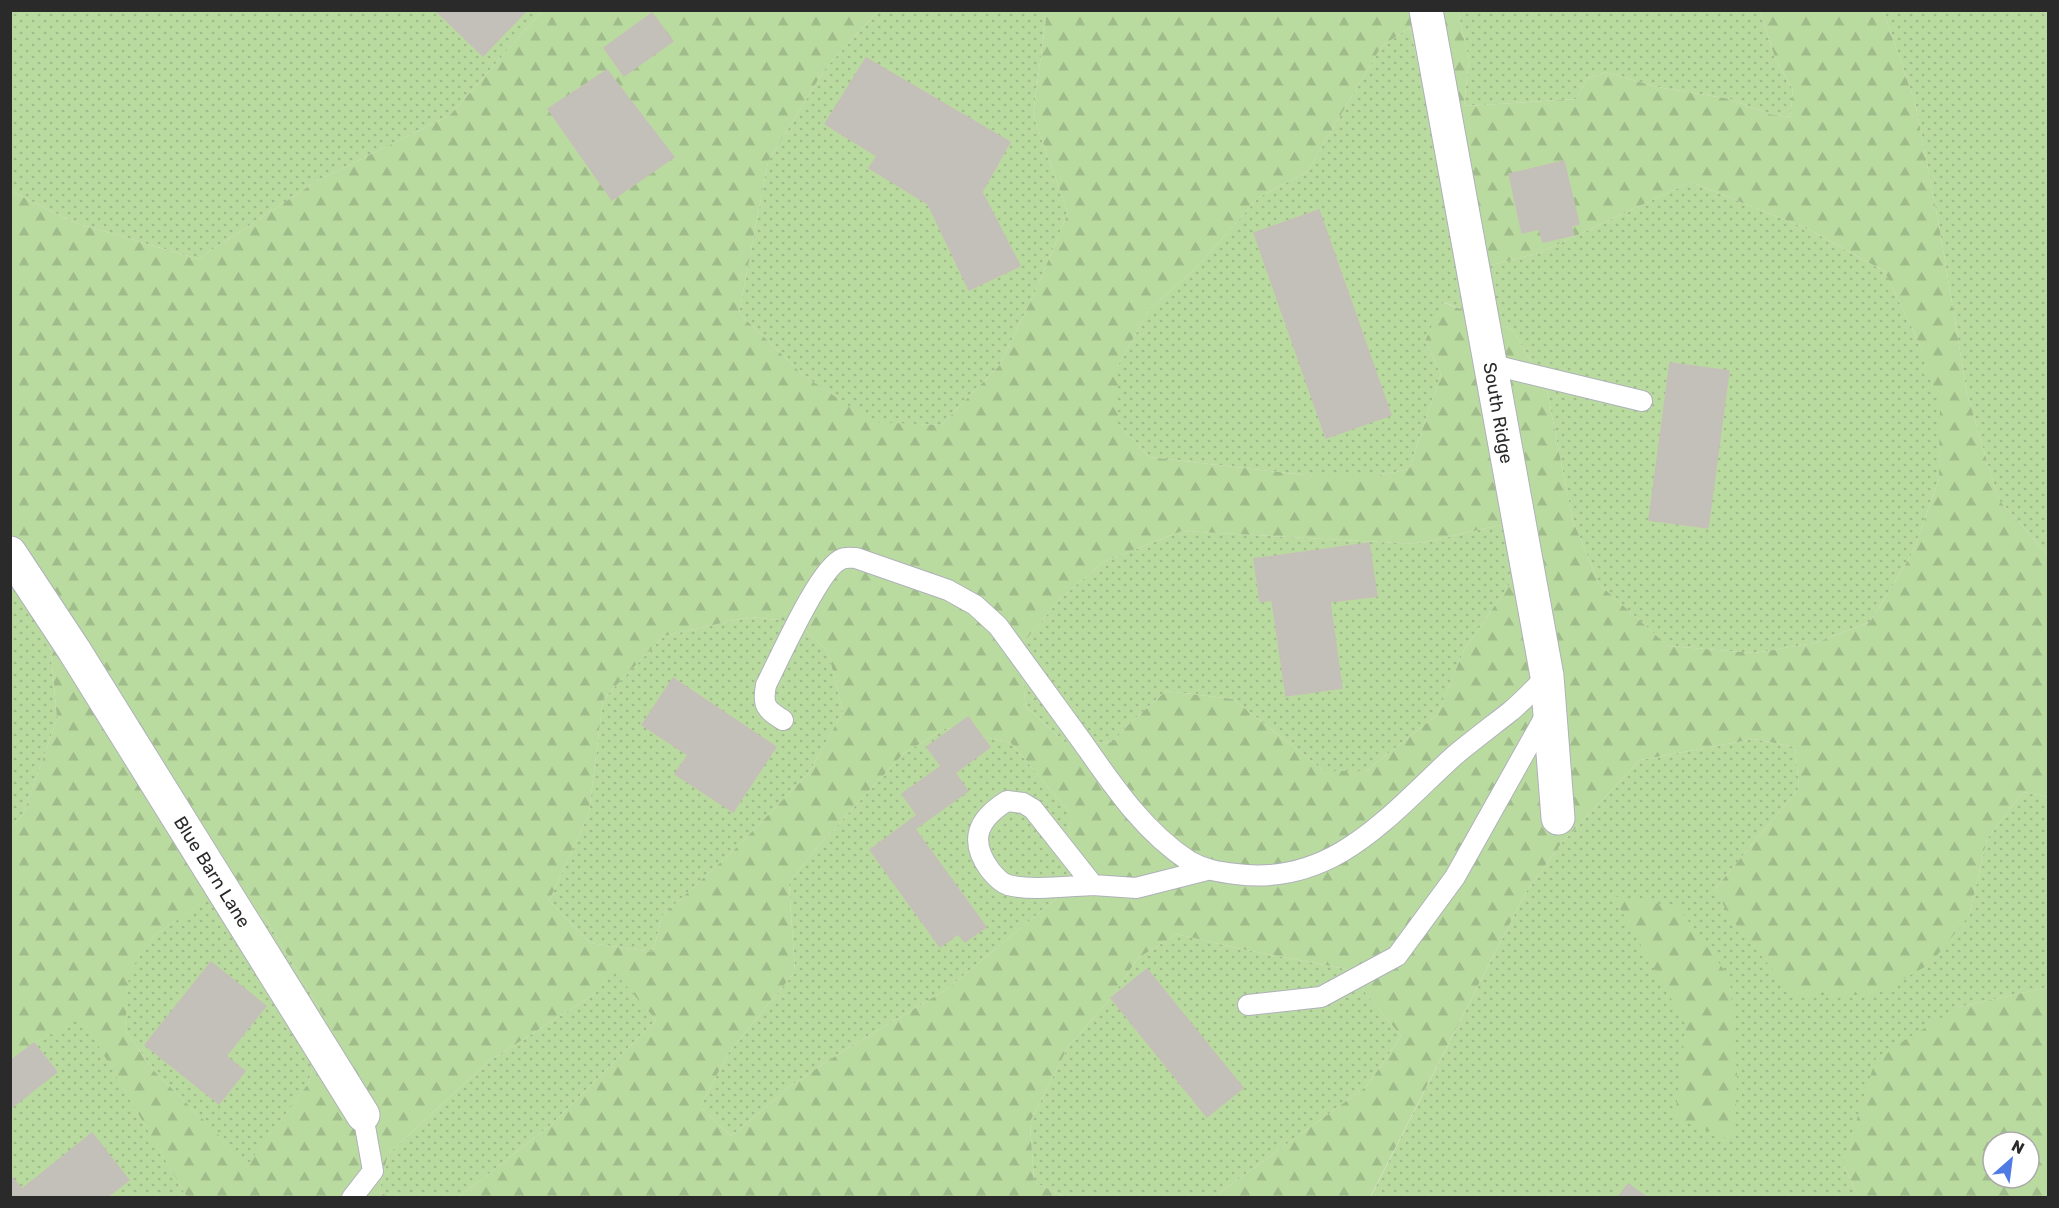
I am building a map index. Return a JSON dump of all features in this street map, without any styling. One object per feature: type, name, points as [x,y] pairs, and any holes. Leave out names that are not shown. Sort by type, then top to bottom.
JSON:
[{"type":"street","name":"South Ridge","points":[[1426,10],[1548,692],[1558,818]]},
{"type":"street","name":"Blue Barn Lane","points":[[10,553],[75,650],[363,1115]]},
{"type":"lane","points":[[1489,364],[1642,401]]},
{"type":"lane","points":[[783,720],[768,710],[763,699],[765,685],[817,585],[833,565],[842,558],[856,558],[948,590],[975,605],[998,626],[1130,808],[1188,860],[1207,870],[1256,877],[1290,873],[1319,863],[1356,843],[1394,814],[1477,735],[1511,711],[1548,692]]},
{"type":"lane","points":[[1248,1005],[1321,997],[1397,956],[1455,877],[1548,692]]},
{"type":"lane","points":[[1093,885],[1033,809],[1023,803],[1007,801],[993,810],[982,825],[977,841],[980,856],[1005,884],[1136,888],[1207,870]]},
{"type":"lane","name":"Blue Barn Lane","points":[[352,1197],[373,1171],[363,1115]]},
{"type":"green space","points":[[10,11],[542,11],[450,115],[317,181],[198,259],[73,222],[11,191]]},
{"type":"green space","points":[[542,11],[878,11],[824,70],[768,162],[739,313],[803,375],[873,422],[941,425],[999,366],[1036,290],[1068,213],[1033,115],[1047,11],[1458,11],[1469,60],[1464,106],[1577,99],[1587,79],[1605,72],[1657,87],[1730,99],[1769,114],[1790,117],[1793,90],[1775,58],[1760,11],[1883,11],[1915,102],[1940,231],[1967,393],[1998,499],[2048,555],[2048,797],[2023,792],[1987,839],[1969,916],[1930,964],[1875,995],[1793,995],[1730,917],[1715,889],[1799,788],[1795,747],[1754,739],[1640,760],[1560,845],[1526,892],[1370,1197],[1214,1197],[1367,1086],[1401,1036],[1346,969],[1177,934],[1138,958],[1111,998],[1068,1047],[1030,1122],[1034,1182],[1065,1197],[459,1197],[552,1124],[656,1020],[614,972],[593,995],[489,1061],[388,1154],[379,1192],[390,1197],[187,1197],[82,1018],[34,1043],[11,1060],[11,827],[23,815],[57,719],[48,623],[11,553],[11,191],[73,222],[198,259],[317,181],[450,115]],"holes":[[[1410,27],[1463,272],[1539,253],[1691,182],[1810,230],[1884,271],[1916,336],[1940,405],[1939,479],[1913,552],[1870,622],[1815,643],[1754,653],[1668,646],[1599,584],[1572,518],[1547,390],[1513,330],[1443,302],[1425,341],[1441,374],[1409,469],[1376,476],[1313,476],[1149,457],[1118,424],[1118,365],[1150,309],[1194,270],[1259,197],[1307,172],[1381,47]],[[1505,524],[1516,575],[1464,650],[1437,715],[1366,771],[1324,771],[1233,699],[1166,691],[1128,725],[1113,742],[1067,744],[1026,707],[1019,648],[1060,599],[1103,562],[1182,531],[1416,544]],[[749,617],[797,622],[828,652],[843,712],[808,774],[734,850],[662,916],[653,952],[590,943],[549,901],[589,813],[603,699],[664,636]],[[946,728],[1011,743],[1070,813],[1069,888],[946,990],[846,1049],[793,1084],[731,1136],[700,1107],[729,1052],[795,972],[789,883],[820,844],[903,754]],[[213,896],[265,917],[326,1020],[308,1084],[248,1164],[155,1072],[125,1030],[129,972],[155,935]]]},
{"type":"green space","points":[[878,11],[1047,11],[1033,115],[1068,213],[1036,290],[999,366],[941,425],[873,423],[803,375],[739,313],[768,162],[824,70]]},
{"type":"green space","points":[[1458,11],[1760,11],[1775,58],[1793,90],[1790,117],[1769,114],[1730,99],[1657,87],[1605,72],[1587,79],[1577,99],[1464,106],[1469,60]]},
{"type":"green space","points":[[1883,11],[2048,11],[2048,555],[1998,499],[1967,393],[1940,231],[1915,102]]},
{"type":"green space","points":[[1410,27],[1463,272],[1539,253],[1691,182],[1810,230],[1884,271],[1916,336],[1941,405],[1939,479],[1913,552],[1870,622],[1815,643],[1754,653],[1668,646],[1599,584],[1572,518],[1547,390],[1513,330],[1444,302],[1425,341],[1441,374],[1409,469],[1376,476],[1313,476],[1149,457],[1118,424],[1118,365],[1150,309],[1194,270],[1259,197],[1307,172],[1381,47]]},
{"type":"green space","points":[[1505,524],[1516,575],[1464,650],[1437,715],[1366,771],[1324,771],[1233,699],[1166,691],[1128,725],[1113,742],[1067,744],[1026,707],[1019,648],[1060,599],[1103,562],[1182,531],[1416,544]]},
{"type":"green space","points":[[10,553],[48,623],[57,719],[23,815],[11,827]]},
{"type":"green space","points":[[749,617],[797,622],[828,652],[843,712],[808,774],[734,850],[662,916],[653,952],[590,943],[549,901],[589,813],[603,699],[664,636]]},
{"type":"green space","points":[[946,728],[1011,743],[1070,813],[1069,888],[946,990],[846,1049],[793,1084],[731,1136],[700,1107],[729,1052],[795,972],[789,883],[820,844],[903,754]]},
{"type":"green space","points":[[1754,739],[1795,747],[1799,788],[1715,889],[1969,916],[1987,839],[2023,792],[2048,797],[2048,987],[1959,1007],[1843,1164],[1859,1197],[1370,1198],[1526,892],[1560,845],[1640,760]]},
{"type":"green space","points":[[212,896],[265,917],[326,1020],[308,1084],[248,1165],[155,1072],[125,1030],[128,972],[155,935]]},
{"type":"green space","points":[[1613,896],[1678,907],[1730,978],[1737,1074],[1735,1142],[1675,1117],[1686,1025]]},
{"type":"green space","points":[[1177,934],[1346,969],[1401,1036],[1367,1086],[1214,1197],[1065,1197],[1034,1182],[1030,1122],[1068,1047],[1111,998],[1138,958]]},
{"type":"green space","points":[[614,971],[656,1020],[552,1124],[459,1197],[390,1197],[379,1192],[388,1154],[489,1061],[593,995]]},
{"type":"green space","points":[[2048,987],[2048,1197],[1859,1197],[1843,1164],[1876,1058],[1959,1007]]},
{"type":"green space","points":[[82,1017],[187,1197],[11,1198],[11,1060],[34,1043]]},
{"type":"building","points":[[435,10],[527,10],[483,56]]},
{"type":"building","points":[[652,13],[673,41],[624,76],[604,48]]},
{"type":"building","points":[[866,58],[1010,142],[982,192],[1020,266],[969,290],[928,204],[869,168],[877,156],[825,124]]},
{"type":"building","points":[[607,70],[674,157],[612,200],[548,109]]},
{"type":"building","points":[[1564,161],[1579,224],[1571,226],[1574,235],[1543,242],[1539,229],[1522,233],[1509,174]]},
{"type":"building","points":[[1319,210],[1391,415],[1326,438],[1254,233]]},
{"type":"building","points":[[1670,363],[1729,371],[1708,528],[1649,520]]},
{"type":"building","points":[[1369,543],[1377,596],[1330,602],[1342,688],[1286,696],[1272,600],[1260,602],[1254,559]]},
{"type":"building","points":[[673,678],[776,747],[733,812],[675,774],[688,755],[642,725]]},
{"type":"building","points":[[968,717],[990,747],[955,773],[968,791],[915,829],[986,927],[965,942],[958,934],[940,947],[870,850],[917,815],[902,794],[941,766],[927,747]]},
{"type":"building","points":[[211,962],[266,1006],[226,1056],[245,1071],[219,1104],[145,1045]]},
{"type":"building","points":[[1147,969],[1243,1088],[1207,1117],[1111,998]]},
{"type":"building","points":[[34,1043],[57,1072],[10,1109],[10,1061]]},
{"type":"building","points":[[92,1133],[129,1180],[106,1198],[10,1198],[10,1175],[22,1189]]},
{"type":"building","points":[[1628,1184],[1648,1198],[1621,1198],[1619,1196]]}]
